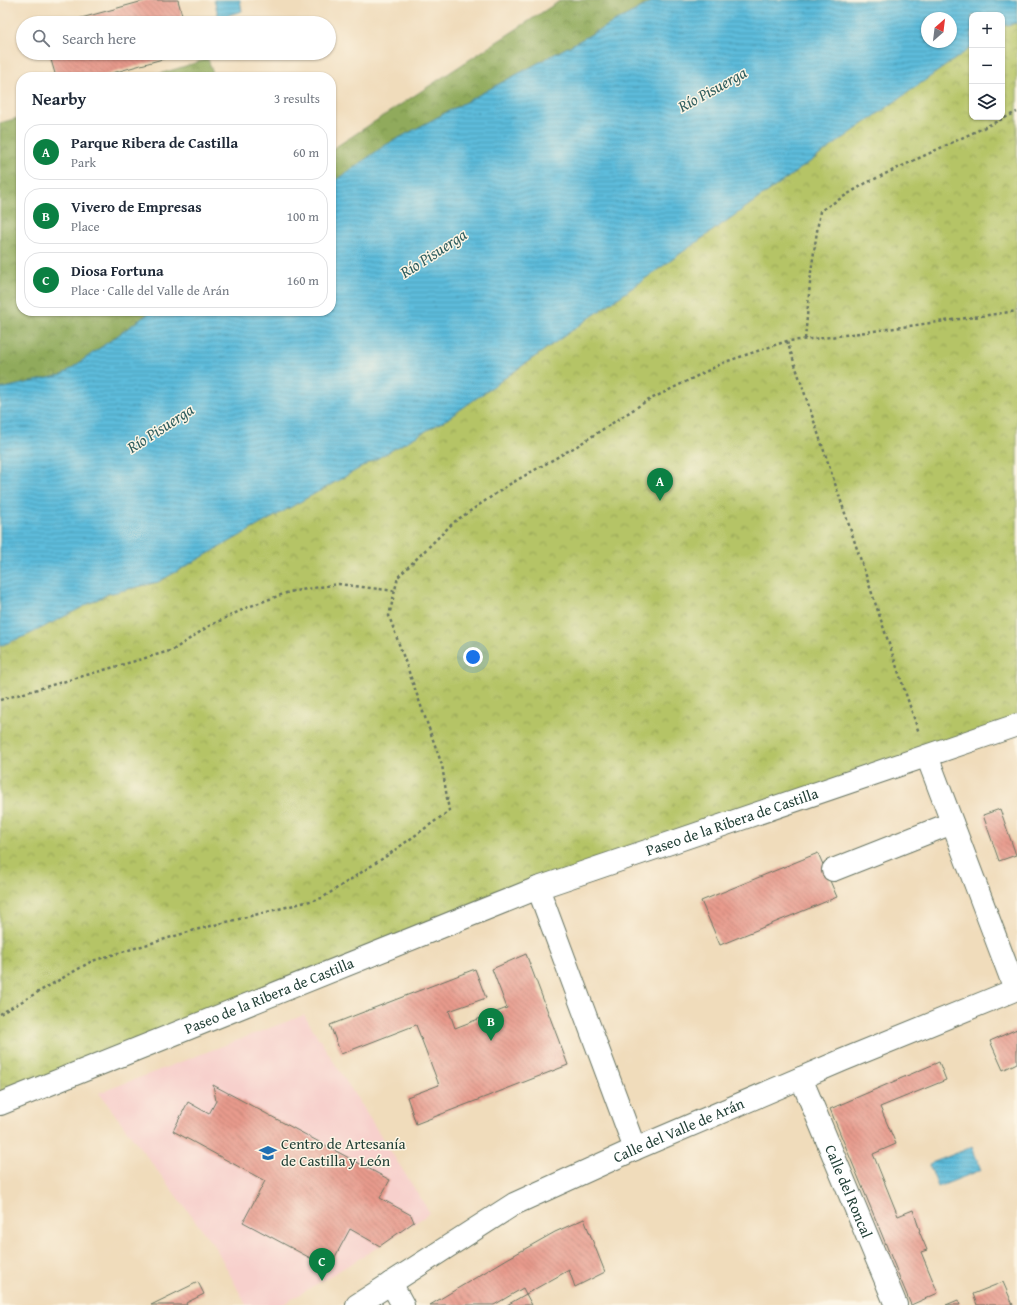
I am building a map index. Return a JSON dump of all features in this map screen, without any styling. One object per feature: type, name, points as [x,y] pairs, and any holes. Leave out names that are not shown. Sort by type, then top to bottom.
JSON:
[{"type":"street","name":"Paseo de la Ribera de Castilla","points":[[0,1104],[538,888],[1017,725]]},
{"type":"street","points":[[926,756],[1016,989]]},
{"type":"street","points":[[833,870],[952,823]]},
{"type":"street","points":[[538,888],[635,1149]]},
{"type":"street","name":"Calle del Valle de Arán","points":[[357,1305],[514,1204],[635,1149],[1016,989]]},
{"type":"street","name":"Calle del Roncal","points":[[801,1078],[896,1305]]},
{"type":"street","points":[[391,1284],[403,1305]]},
{"type":"path","points":[[805,339],[811,272],[820,211],[866,183],[1017,112]]},
{"type":"path","points":[[0,1014],[92,961],[195,930],[322,898],[388,855],[449,811],[442,765],[389,616],[398,577],[454,522],[510,484],[577,446],[645,402],[725,362],[787,341],[1017,311]]},
{"type":"path","points":[[787,341],[926,756]]},
{"type":"path","points":[[0,700],[173,650],[209,626],[248,608],[289,592],[338,584],[395,591]]},
{"type":"shaded area","name":"Centro de Artesanía de Castilla y León","points":[[304,1015],[430,1213],[380,1246],[282,1305],[246,1305],[217,1250],[99,1093]]},
{"type":"green space","points":[[561,0],[655,0],[384,146],[336,180],[336,147]]},
{"type":"green space","points":[[1017,23],[1017,717],[0,1094],[0,646],[30,634],[108,594],[158,582],[447,419],[969,49],[969,120],[1005,120],[1005,25]]},
{"type":"green space","points":[[208,60],[212,72],[166,72]]},
{"type":"green space","points":[[16,118],[16,316],[145,316],[62,375],[0,389],[0,123]]},
{"type":"water","points":[[214,0],[240,0],[242,11],[226,16],[218,16]]},
{"type":"water","name":"Río Pisuerga","points":[[655,0],[1017,0],[1017,23],[1005,25],[1005,12],[969,12],[969,49],[447,419],[158,582],[108,594],[30,634],[0,646],[0,389],[62,375],[145,316],[336,316],[336,180],[384,146]]},
{"type":"water","points":[[972,1147],[981,1170],[938,1187],[929,1164]]},
{"type":"building","points":[[147,0],[178,0],[182,16],[89,16]]},
{"type":"building","points":[[51,60],[159,60],[116,72],[55,72]]},
{"type":"building","points":[[1000,809],[1016,855],[999,861],[983,815]]},
{"type":"building","points":[[818,853],[837,897],[720,945],[701,901]]},
{"type":"building","points":[[526,954],[568,1065],[416,1124],[407,1097],[439,1085],[416,1025],[341,1054],[330,1025],[475,969],[486,998],[449,1011],[455,1028],[507,1008],[492,969]]},
{"type":"building","points":[[1017,1029],[1017,1063],[1003,1070],[990,1041]]},
{"type":"building","points":[[939,1062],[946,1080],[880,1107],[896,1144],[873,1154],[898,1216],[913,1210],[919,1231],[927,1250],[921,1252],[938,1293],[911,1305],[830,1109]]},
{"type":"building","points":[[213,1085],[390,1180],[380,1198],[411,1215],[414,1222],[380,1246],[350,1229],[329,1268],[243,1222],[265,1181],[173,1131],[188,1102],[209,1114],[216,1101]]},
{"type":"building","points":[[584,1219],[605,1272],[575,1287],[569,1270],[526,1294],[523,1288],[494,1305],[430,1305],[555,1232]]},
{"type":"building","points":[[198,1282],[204,1294],[186,1303],[187,1305],[151,1305]]},
{"type":"building","points":[[1003,1282],[1013,1305],[977,1305],[973,1294]]},
{"type":"building","points":[[526,1294],[532,1305],[507,1305]]},
{"type":"building","points":[[958,1300],[960,1305],[946,1305]]},
{"type":"place","name":"Parque Ribera de Castilla","points":[[660,501]]},
{"type":"place","name":"Vivero de Empresas","points":[[491,1041]]},
{"type":"place","name":"Centro de Artesanía de Castilla y León","points":[[268,1153]]},
{"type":"place","name":"Diosa Fortuna","points":[[322,1281]]}]
